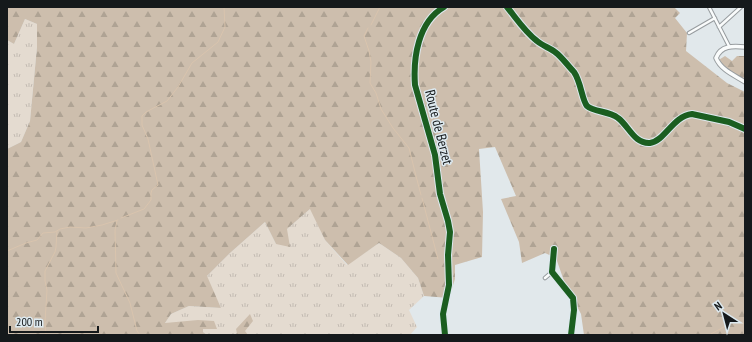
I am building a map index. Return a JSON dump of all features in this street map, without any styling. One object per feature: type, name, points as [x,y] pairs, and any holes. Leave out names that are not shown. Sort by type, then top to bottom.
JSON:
[{"type":"street","name":"Route de Berzet","points":[[444,7],[437,12],[431,20],[419,41],[415,85],[435,155],[440,194],[450,232],[448,255],[449,284],[443,314],[445,335]]},
{"type":"street","points":[[507,7],[536,41],[562,57],[577,77],[585,103],[589,108],[608,113],[620,119],[634,136],[641,141],[649,143],[656,141],[679,119],[692,114],[729,122],[745,128]]},
{"type":"street","points":[[709,7],[728,46]]},
{"type":"street","points":[[719,27],[741,7]]},
{"type":"street","points":[[689,32],[715,18]]},
{"type":"street","points":[[745,46],[728,46],[721,50],[717,54],[716,58],[719,65],[724,70],[736,75],[745,82]]},
{"type":"street","points":[[554,249],[552,272],[573,298],[574,310],[571,335]]},
{"type":"street","points":[[545,278],[552,272]]},
{"type":"green space","points":[[7,7],[674,7],[680,13],[675,18],[687,33],[686,51],[727,83],[745,92],[745,335],[584,335],[581,314],[564,281],[556,258],[545,253],[522,263],[519,242],[501,199],[516,196],[495,147],[479,149],[483,212],[482,257],[455,265],[455,279],[449,298],[424,296],[418,278],[401,258],[379,243],[348,265],[325,240],[310,209],[287,229],[290,247],[276,244],[265,222],[207,276],[221,308],[189,306],[171,314],[165,323],[198,320],[214,321],[217,329],[203,329],[203,332],[207,335],[7,335],[7,149],[21,142],[30,121],[37,47],[37,24],[25,19],[14,44],[7,40]]},
{"type":"green space","points":[[25,19],[37,24],[37,47],[30,121],[21,142],[7,149],[7,40],[14,44]]},
{"type":"green space","points":[[725,56],[732,61],[737,56],[745,56],[745,82],[724,70],[717,61]]},
{"type":"green space","points":[[311,208],[325,240],[347,265],[379,243],[401,258],[418,278],[424,296],[409,310],[417,327],[410,335],[207,335],[203,332],[202,328],[165,323],[171,314],[189,306],[221,308],[206,277],[265,222],[276,244],[287,229]]},
{"type":"green space","points":[[250,314],[253,321],[245,331],[248,335],[235,335],[237,333],[236,329]]},
{"type":"waterway","points":[[121,218],[144,209],[151,200],[152,190],[158,185],[148,139],[142,125],[142,116],[146,112],[167,101],[178,87],[192,63],[218,42],[225,27],[224,7]]},
{"type":"waterway","points":[[371,25],[380,7]]},
{"type":"waterway","points":[[368,28],[364,36],[371,62],[370,83],[376,93],[381,109],[393,128],[409,148],[421,195]]},
{"type":"waterway","points":[[422,198],[438,259]]},
{"type":"waterway","points":[[7,251],[37,240],[43,233],[55,232],[60,229],[70,227],[86,228],[118,220]]},
{"type":"waterway","points":[[117,221],[115,230],[116,273],[130,303],[137,331],[140,335]]},
{"type":"waterway","points":[[46,335],[45,322],[47,290],[45,271],[55,252],[57,231]]},
{"type":"waterway","points":[[709,335],[733,322],[737,322]]},
{"type":"waterway","points":[[740,323],[745,323]]},
{"type":"cycle path","points":[[444,7],[435,14],[423,31],[416,52],[415,85],[435,155],[440,194],[450,232],[448,255],[449,285],[443,314],[445,335]]},
{"type":"cycle path","points":[[507,7],[521,25],[539,43],[558,54],[574,72],[587,106],[618,118],[640,141],[644,143],[655,141],[680,119],[692,114],[729,122],[745,129]]},
{"type":"cycle path","points":[[554,249],[552,272],[573,298],[574,310],[571,335]]}]
